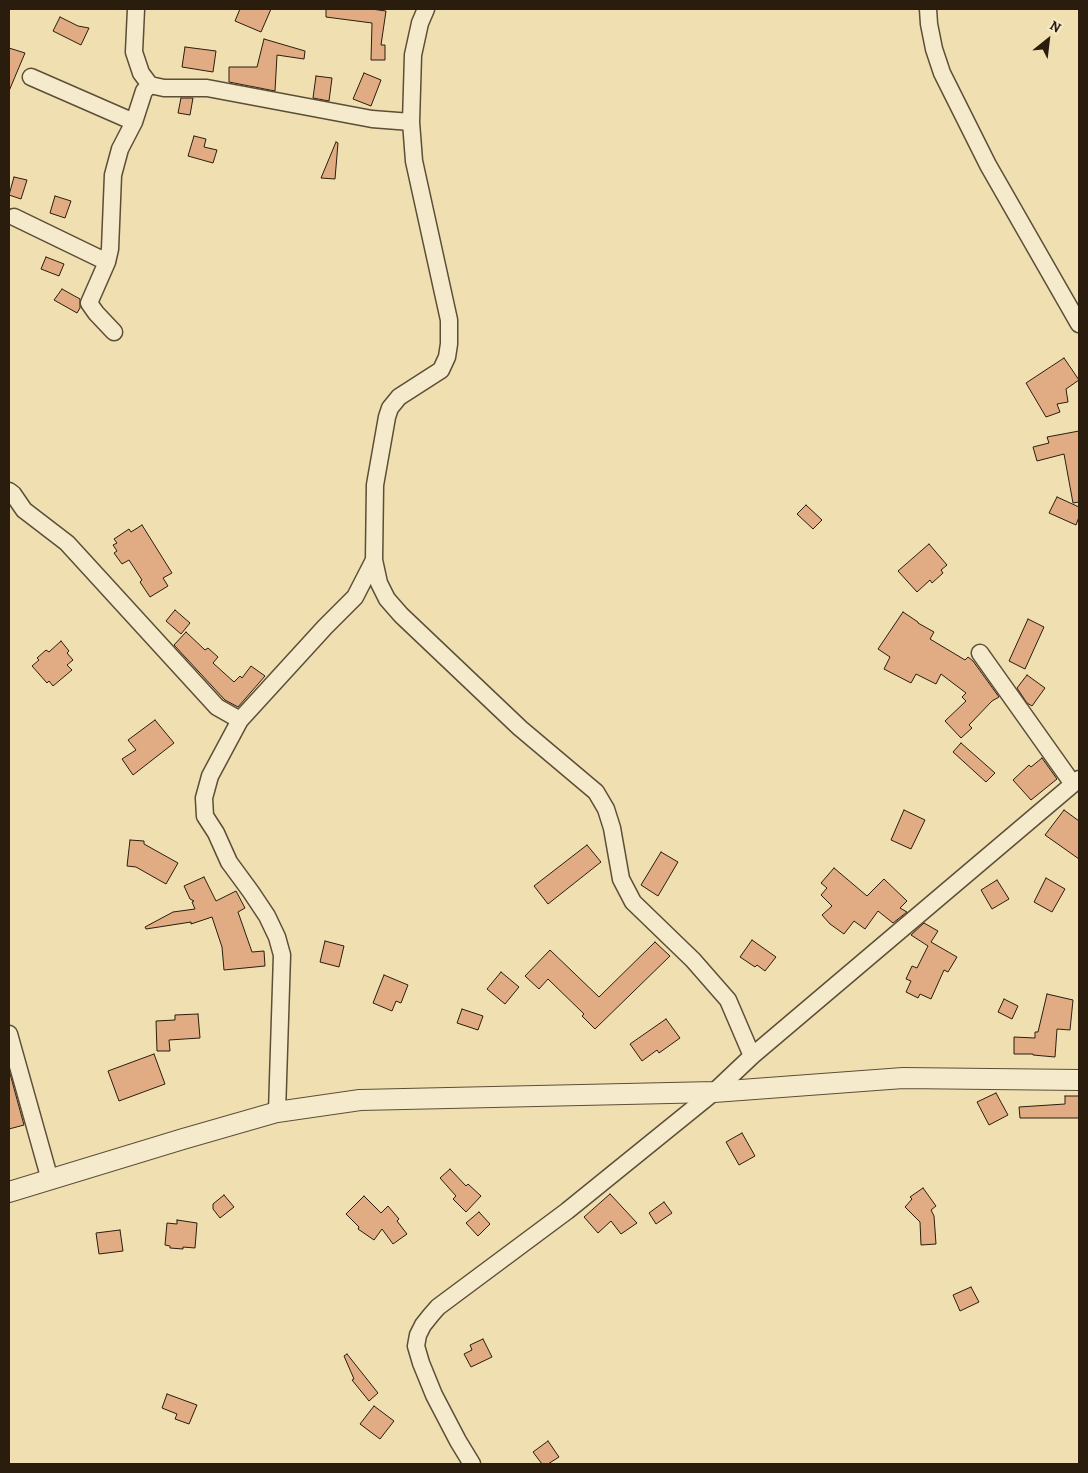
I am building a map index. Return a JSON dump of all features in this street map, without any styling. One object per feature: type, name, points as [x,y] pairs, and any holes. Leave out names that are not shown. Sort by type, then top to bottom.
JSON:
[{"type":"street","points":[[136,9],[134,52],[141,73],[150,85],[164,88],[207,88],[372,119],[411,122]]},
{"type":"street","points":[[426,9],[420,23],[413,55],[411,122],[414,161],[449,320],[449,344],[447,357],[441,370],[399,397],[390,408],[387,417],[375,485],[374,560],[379,583],[387,598],[401,615],[520,728],[596,792],[606,809],[612,828],[621,879],[633,902],[692,960],[728,1000],[752,1056]]},
{"type":"street","points":[[928,9],[934,49],[942,72],[988,165],[1079,324]]},
{"type":"street","points":[[31,77],[134,122]]},
{"type":"street","points":[[114,332],[89,303],[107,262],[110,249],[112,175],[120,149],[134,122],[144,92],[150,85]]},
{"type":"street","points":[[14,217],[107,262]]},
{"type":"street","points":[[9,491],[24,510],[67,543],[217,707],[240,720]]},
{"type":"street","points":[[278,1112],[282,955],[277,937],[267,916],[229,862],[216,833],[205,816],[204,798],[210,776],[240,720],[355,597],[374,560]]},
{"type":"street","points":[[472,1464],[434,1395],[416,1346],[418,1335],[423,1325],[438,1307],[567,1211],[714,1092],[752,1056],[1076,781],[980,653]]},
{"type":"street","points":[[9,1034],[50,1180]]},
{"type":"street","points":[[9,1192],[278,1112],[360,1100],[714,1092],[903,1078],[1079,1080]]},
{"type":"building","points":[[240,9],[271,9],[261,32],[235,21]]},
{"type":"building","points":[[326,9],[386,11],[381,45],[385,45],[385,60],[371,60],[372,23],[326,17]]},
{"type":"building","points":[[60,17],[78,26],[89,28],[81,45],[53,31]]},
{"type":"building","points":[[264,39],[305,51],[304,59],[277,55],[275,91],[229,82],[229,67],[257,67]]},
{"type":"building","points":[[185,47],[216,51],[213,72],[182,67]]},
{"type":"building","points":[[9,48],[25,53],[9,91]]},
{"type":"building","points":[[364,73],[381,80],[371,106],[353,99]]},
{"type":"building","points":[[316,76],[332,78],[329,101],[313,98]]},
{"type":"building","points":[[181,98],[193,98],[190,115],[178,113]]},
{"type":"building","points":[[194,136],[206,139],[204,147],[217,150],[213,163],[188,156]]},
{"type":"building","points":[[336,142],[338,143],[335,179],[321,178]]},
{"type":"building","points":[[14,177],[27,180],[21,199],[9,195]]},
{"type":"building","points":[[55,196],[71,201],[65,218],[50,213]]},
{"type":"building","points":[[46,257],[64,264],[59,276],[41,269]]},
{"type":"building","points":[[62,289],[80,299],[80,308],[77,313],[54,300]]},
{"type":"building","points":[[1064,358],[1079,380],[1066,389],[1068,402],[1057,404],[1060,412],[1046,417],[1026,383]]},
{"type":"building","points":[[1079,431],[1079,502],[1073,503],[1064,454],[1037,461],[1033,447],[1049,443],[1047,437]]},
{"type":"building","points":[[1057,497],[1079,507],[1079,517],[1076,525],[1049,513]]},
{"type":"building","points":[[806,505],[822,520],[813,529],[797,514]]},
{"type":"building","points":[[142,525],[172,573],[163,578],[168,586],[150,597],[129,560],[122,564],[114,553],[117,551],[113,545],[117,543],[114,539],[129,529],[131,532]]},
{"type":"building","points":[[929,544],[947,565],[941,570],[943,573],[932,583],[930,580],[917,592],[898,571]]},
{"type":"building","points":[[175,610],[190,623],[181,634],[166,621]]},
{"type":"building","points":[[903,612],[934,632],[930,639],[965,660],[968,657],[973,661],[999,697],[992,701],[969,725],[972,728],[961,738],[945,721],[966,701],[962,697],[966,693],[941,674],[936,684],[916,674],[911,683],[884,669],[890,657],[878,649]]},
{"type":"building","points":[[1028,619],[1044,627],[1025,669],[1009,661]]},
{"type":"building","points":[[186,632],[205,650],[208,648],[218,657],[213,663],[234,682],[240,676],[242,678],[251,666],[265,676],[238,707],[225,700],[174,645]]},
{"type":"building","points":[[61,641],[73,660],[67,665],[72,670],[53,686],[49,681],[47,683],[32,666],[39,660],[37,658],[46,650],[49,652]]},
{"type":"building","points":[[1027,675],[1045,688],[1032,706],[1027,703],[1017,688]]},
{"type":"building","points":[[155,720],[174,743],[133,775],[122,759],[136,750],[128,740]]},
{"type":"building","points":[[961,743],[995,773],[986,782],[953,752]]},
{"type":"building","points":[[1042,758],[1057,779],[1031,800],[1013,780],[1029,765],[1031,767]]},
{"type":"building","points":[[904,810],[925,820],[911,849],[891,840]]},
{"type":"building","points":[[1064,810],[1079,821],[1079,859],[1045,835]]},
{"type":"building","points":[[130,840],[144,841],[144,844],[178,863],[166,884],[136,867],[127,866]]},
{"type":"building","points":[[587,845],[601,862],[548,904],[534,886]]},
{"type":"building","points":[[661,852],[678,862],[658,896],[641,885]]},
{"type":"building","points":[[834,868],[867,896],[884,879],[907,901],[900,908],[907,912],[893,923],[878,911],[865,929],[854,921],[844,934],[830,924],[822,915],[832,906],[821,895],[827,888],[821,883]]},
{"type":"building","points":[[204,877],[216,901],[236,891],[245,908],[238,912],[252,952],[264,951],[265,966],[224,970],[222,947],[212,917],[191,924],[191,922],[146,929],[145,927],[173,912],[195,909],[192,902],[194,901],[190,899],[184,886]]},
{"type":"building","points":[[1046,878],[1065,889],[1052,912],[1034,902]]},
{"type":"building","points":[[997,880],[1009,899],[992,909],[981,890]]},
{"type":"building","points":[[924,923],[938,931],[931,942],[957,957],[948,972],[944,970],[931,999],[920,994],[918,998],[906,992],[911,981],[906,979],[912,966],[917,968],[928,946],[911,935]]},
{"type":"building","points":[[752,940],[776,957],[765,971],[740,957]]},
{"type":"building","points":[[325,941],[344,946],[339,967],[320,962]]},
{"type":"building","points":[[655,942],[670,956],[595,1029],[582,1016],[584,1014],[548,979],[539,989],[525,976],[550,950],[599,997]]},
{"type":"building","points":[[501,972],[519,987],[505,1004],[487,989]]},
{"type":"building","points":[[384,975],[408,985],[401,1003],[396,1001],[392,1011],[373,1003]]},
{"type":"building","points":[[1047,994],[1073,1000],[1070,1030],[1057,1029],[1055,1057],[1014,1054],[1014,1037],[1035,1038],[1035,1032],[1038,1032]]},
{"type":"building","points":[[1004,999],[1018,1006],[1012,1019],[998,1012]]},
{"type":"building","points":[[462,1009],[483,1016],[478,1030],[457,1023]]},
{"type":"building","points":[[198,1014],[200,1038],[169,1040],[170,1051],[157,1051],[156,1021],[175,1020],[175,1015]]},
{"type":"building","points":[[666,1019],[680,1038],[659,1053],[657,1050],[642,1061],[630,1044]]},
{"type":"building","points":[[154,1054],[165,1084],[119,1101],[108,1071]]},
{"type":"building","points":[[9,1070],[24,1125],[9,1129]]},
{"type":"building","points":[[996,1093],[1008,1115],[989,1125],[977,1102]]},
{"type":"building","points":[[1065,1096],[1079,1096],[1079,1118],[1020,1118],[1019,1107],[1065,1104]]},
{"type":"building","points":[[742,1133],[755,1156],[739,1165],[726,1142]]},
{"type":"building","points":[[450,1169],[466,1186],[468,1184],[481,1196],[466,1212],[453,1199],[456,1196],[440,1178]]},
{"type":"building","points":[[923,1188],[936,1206],[931,1210],[934,1216],[936,1244],[921,1245],[920,1222],[905,1207],[912,1199],[910,1197]]},
{"type":"building","points":[[610,1194],[637,1223],[621,1234],[611,1221],[598,1233],[584,1217]]},
{"type":"building","points":[[224,1195],[234,1207],[220,1218],[213,1209],[213,1204]]},
{"type":"building","points":[[364,1196],[381,1213],[388,1206],[399,1219],[397,1221],[407,1234],[393,1244],[382,1229],[374,1240],[358,1229],[359,1227],[346,1214]]},
{"type":"building","points":[[664,1202],[672,1213],[656,1224],[649,1213]]},
{"type":"building","points":[[479,1212],[490,1224],[478,1236],[466,1223]]},
{"type":"building","points":[[177,1220],[197,1223],[195,1248],[170,1248],[170,1246],[165,1245],[167,1223],[177,1224]]},
{"type":"building","points":[[120,1230],[123,1251],[99,1254],[96,1233]]},
{"type":"building","points":[[971,1287],[979,1302],[960,1311],[953,1295]]},
{"type":"building","points":[[483,1339],[492,1357],[471,1367],[464,1354],[472,1350],[470,1345]]},
{"type":"building","points":[[347,1354],[378,1393],[369,1401],[352,1380],[354,1379],[344,1356]]},
{"type":"building","points":[[167,1394],[197,1405],[189,1424],[175,1419],[177,1414],[162,1408]]},
{"type":"building","points":[[374,1406],[394,1421],[380,1439],[360,1424]]},
{"type":"building","points":[[548,1441],[559,1457],[548,1464],[542,1464],[533,1452]]}]
